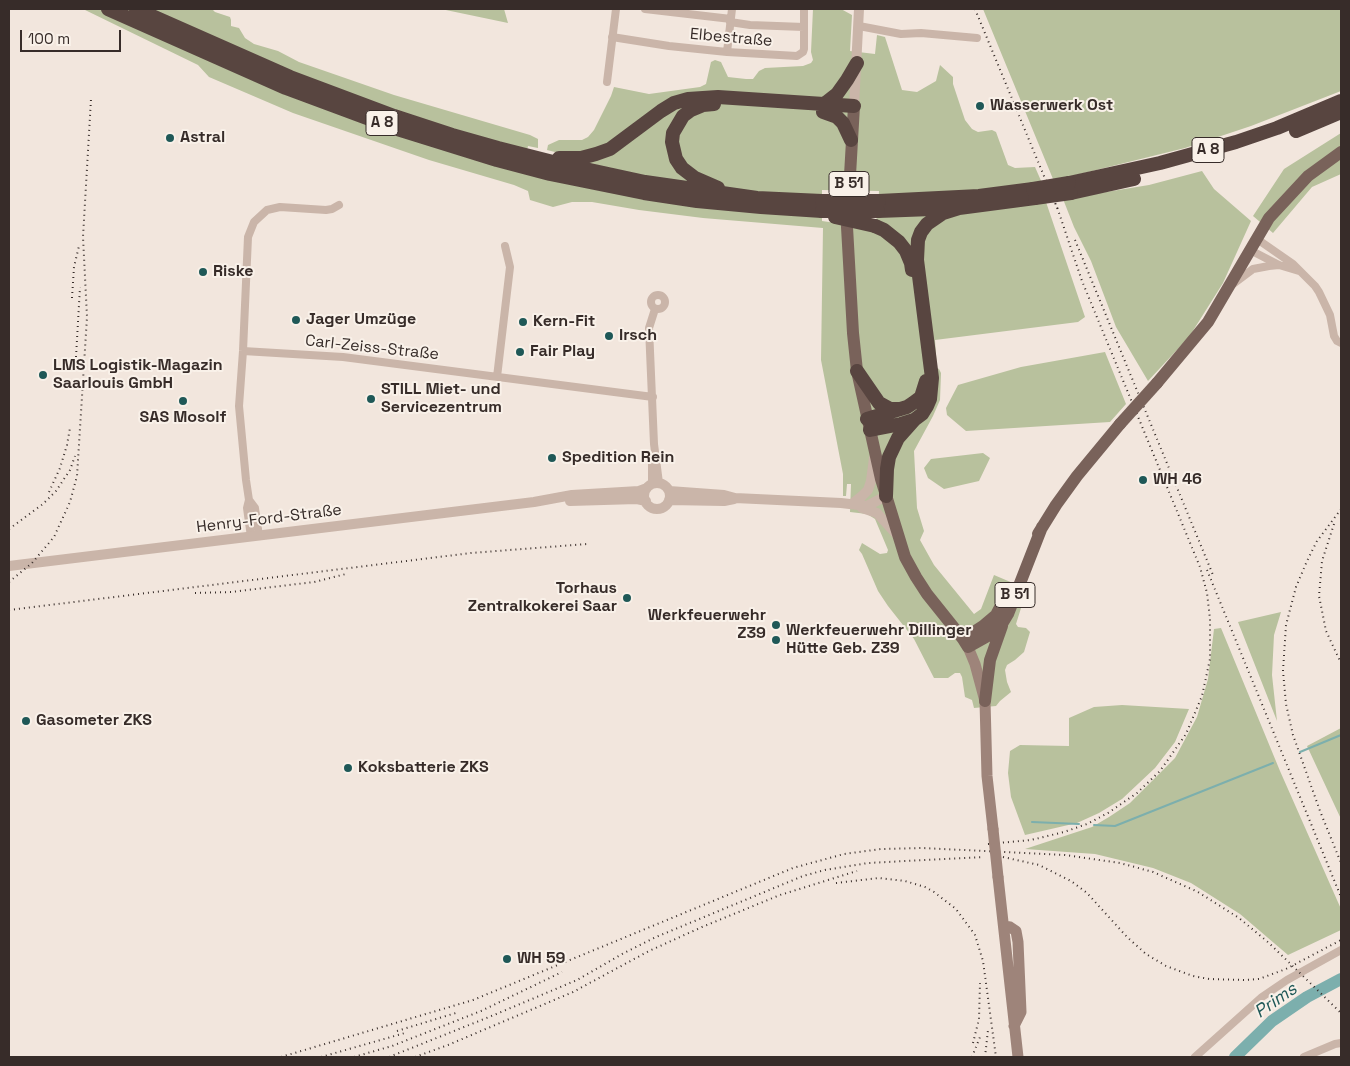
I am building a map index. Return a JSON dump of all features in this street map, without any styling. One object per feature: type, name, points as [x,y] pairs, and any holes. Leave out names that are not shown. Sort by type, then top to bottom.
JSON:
[{"type":"highway","name":"A 8","points":[[108,9],[235,66],[345,110],[448,145],[645,182],[822,209]]},
{"type":"highway","name":"A 8","points":[[136,9],[290,77],[394,116],[498,148],[525,159]]},
{"type":"highway","points":[[823,109],[847,80],[857,63]]},
{"type":"highway","points":[[552,165],[610,149],[661,111],[674,103],[688,99],[718,97],[823,109],[837,117],[851,140]]},
{"type":"highway","name":"A 8","points":[[1070,188],[1207,150],[1277,128],[1341,101]]},
{"type":"highway","points":[[757,198],[707,184],[682,168],[672,150],[672,142],[673,134],[683,116],[703,105],[718,103],[853,111]]},
{"type":"highway","name":"A 8","points":[[879,206],[959,208],[1070,188],[1115,184],[1200,162],[1281,136],[1341,112]]},
{"type":"highway","name":"A 8","points":[[552,165],[621,188],[688,199],[802,211],[879,206],[979,196],[1034,194]]},
{"type":"highway","points":[[886,496],[889,457],[898,438],[922,414],[930,399],[932,378],[917,260],[918,240],[927,224],[943,214],[959,208]]},
{"type":"highway","points":[[822,209],[875,226],[891,235],[906,250],[911,263],[926,381],[924,390],[921,397],[913,403],[868,425]]},
{"type":"highway","points":[[857,371],[879,403],[890,409],[898,410]]},
{"type":"highway","points":[[868,425],[901,424],[914,420]]},
{"type":"main road","name":"B 51","points":[[853,111],[847,227],[857,371],[868,425],[886,496],[905,557],[916,578],[936,607],[965,643]]},
{"type":"main road","name":"B 51","points":[[965,643],[996,615],[1042,527],[1077,476],[1204,327],[1269,218],[1290,193],[1308,176],[1341,152]]},
{"type":"main road","name":"B 51","points":[[965,643],[993,633],[1002,624],[1008,614],[1042,527]]},
{"type":"main road","points":[[1002,624],[990,660],[985,701],[987,776],[1018,1057]]},
{"type":"main road","points":[[965,643],[975,664],[985,701]]},
{"type":"street","points":[[607,82],[616,9]]},
{"type":"street","points":[[645,9],[750,25],[804,27]]},
{"type":"street","points":[[727,52],[732,9]]},
{"type":"street","name":"Elbestraße","points":[[612,37],[727,52],[797,56],[804,49],[804,9]]},
{"type":"street","points":[[853,111],[859,9]]},
{"type":"street","points":[[859,26],[901,34],[922,33],[977,38]]},
{"type":"street","points":[[255,536],[247,508],[249,500],[238,406],[243,351],[247,243],[250,229],[254,222],[272,208],[332,210],[339,206]]},
{"type":"street","points":[[1257,238],[1293,264],[1308,278],[1319,292],[1330,315],[1334,336],[1341,343]]},
{"type":"street","points":[[497,377],[510,267],[509,256],[505,246]]},
{"type":"street","points":[[1250,250],[1279,266]]},
{"type":"street","points":[[1229,287],[1253,270],[1269,266],[1279,266],[1299,271]]},
{"type":"street","points":[[652,485],[665,486],[669,496],[664,506],[657,509],[650,506],[644,495],[652,485],[654,444],[649,328],[655,309]]},
{"type":"street","name":"Carl-Zeiss-Straße","points":[[243,351],[342,357],[653,397]]},
{"type":"street","points":[[852,504],[870,486],[874,451]]},
{"type":"street","name":"Henry-Ford-Straße","points":[[9,566],[534,502],[572,495],[639,490],[652,485]]},
{"type":"street","points":[[669,496],[724,494],[735,498],[867,506],[886,496]]},
{"type":"street","name":"Henry-Ford-Straße","points":[[534,502],[637,499],[646,501]]},
{"type":"street","points":[[852,504],[877,513],[899,537]]},
{"type":"street","points":[[1195,1057],[1262,997],[1287,980],[1341,950]]},
{"type":"street","points":[[1304,1057],[1341,1043]]},
{"type":"green space","points":[[83,9],[212,9],[215,12],[230,17],[231,26],[239,28],[245,38],[254,44],[278,51],[299,62],[394,95],[538,139],[538,148],[528,146],[522,173],[549,179],[555,152],[547,150],[548,145],[559,140],[582,140],[588,137],[594,130],[614,87],[649,94],[700,87],[706,84],[711,62],[715,60],[721,62],[728,77],[746,79],[753,79],[759,71],[765,68],[803,66],[811,63],[813,60],[811,52],[813,9],[841,9],[852,15],[850,51],[875,54],[877,35],[885,37],[902,90],[917,92],[936,81],[940,65],[953,77],[953,84],[965,120],[972,129],[978,132],[992,130],[996,132],[1008,165],[1015,168],[1035,167],[1042,183],[1046,202],[1085,317],[1078,322],[935,340],[937,368],[941,373],[940,400],[914,451],[917,508],[924,531],[920,540],[934,565],[974,614],[981,609],[994,575],[1027,589],[1016,624],[1018,627],[1026,628],[1030,632],[1024,652],[1007,665],[1005,670],[1011,692],[996,706],[974,708],[972,700],[965,697],[960,673],[955,673],[948,678],[934,678],[914,639],[878,591],[859,550],[862,543],[880,554],[887,553],[888,550],[875,519],[867,514],[850,512],[851,484],[847,484],[846,496],[843,496],[843,474],[821,360],[823,228],[703,218],[592,202],[572,202],[553,207],[530,200],[528,191],[514,185],[429,160],[293,113],[209,77],[198,65]],"holes":[[[822,190],[879,191],[875,226],[857,226],[822,221]]]},
{"type":"green space","points":[[441,9],[504,9],[508,23]]},
{"type":"green space","points":[[983,9],[1341,9],[1341,91],[1251,126],[1185,148],[1053,179]]},
{"type":"green space","points":[[1341,133],[1341,174],[1312,187],[1273,233],[1253,216],[1284,169]]},
{"type":"green space","points":[[1202,171],[1214,189],[1251,221],[1223,283],[1189,337],[1148,381],[1116,327],[1091,261],[1063,199],[1149,185]]},
{"type":"green space","points":[[1105,352],[1126,404],[1110,422],[966,431],[947,415],[946,408],[958,385],[1021,367]]},
{"type":"green space","points":[[983,453],[990,458],[979,481],[944,489],[928,478],[924,468],[931,459]]},
{"type":"green space","points":[[1281,612],[1274,635],[1272,675],[1277,721],[1238,622]]},
{"type":"green space","points":[[1221,628],[1280,771],[1341,909],[1341,930],[1288,955],[1240,914],[1191,883],[1153,868],[1095,854],[1025,849],[1092,827],[1109,817],[1130,803],[1175,758],[1197,717],[1208,679],[1214,629]]},
{"type":"green space","points":[[1122,705],[1189,709],[1175,742],[1155,768],[1122,799],[1099,813],[1077,823],[1025,835],[1011,797],[1008,773],[1010,751],[1020,745],[1069,746],[1069,718],[1094,707]]},
{"type":"green space","points":[[1341,728],[1341,819],[1307,746]]},
{"type":"waterway","points":[[1300,752],[1341,735]]},
{"type":"waterway","points":[[1094,825],[1115,826],[1273,763]]},
{"type":"waterway","points":[[1032,822],[1079,824]]},
{"type":"waterway","name":"Prims","points":[[1235,1057],[1272,1021],[1307,997],[1341,979]]},
{"type":"railway","points":[[975,9],[1058,210]]},
{"type":"railway","points":[[9,582],[32,563],[54,537],[70,502],[77,476],[87,317],[83,237],[91,99]]},
{"type":"railway","points":[[988,844],[1031,840],[1064,832],[1087,824],[1108,813],[1137,793],[1160,771],[1186,734],[1202,696],[1210,659],[1210,619],[1207,593],[1200,567],[1082,281],[1056,204]]},
{"type":"railway","points":[[1075,240],[1213,575]]},
{"type":"railway","points":[[72,298],[74,267],[79,246]]},
{"type":"railway","points":[[76,357],[80,287]]},
{"type":"railway","points":[[49,492],[60,468],[70,428]]},
{"type":"railway","points":[[9,529],[43,504],[56,491],[70,470],[75,456]]},
{"type":"railway","points":[[1341,509],[1317,541],[1296,587],[1286,625],[1283,671],[1286,704],[1293,735],[1341,863]]},
{"type":"railway","points":[[1334,524],[1322,561],[1319,596],[1326,631],[1341,663]]},
{"type":"railway","points":[[9,610],[471,553],[587,544]]},
{"type":"railway","points":[[1207,570],[1341,897]]},
{"type":"railway","points":[[195,593],[231,592],[314,582],[346,574]]},
{"type":"railway","points":[[281,1057],[473,1000],[793,868],[844,854],[881,849],[922,848],[1065,855],[1120,863],[1153,872],[1198,892],[1239,918],[1269,943],[1341,1013]]},
{"type":"railway","points":[[389,1057],[577,980],[656,937],[803,876],[825,870],[868,863],[983,857]]},
{"type":"railway","points":[[1003,857],[1039,865],[1071,881],[1087,893],[1127,937],[1146,954],[1166,966],[1193,976],[1209,979],[1259,979],[1286,969],[1341,940]]},
{"type":"railway","points":[[415,1057],[573,992],[649,951],[702,927],[780,895],[857,871]]},
{"type":"railway","points":[[836,883],[879,878],[905,881],[925,887],[956,909],[975,935],[983,961],[996,1057]]},
{"type":"railway","points":[[354,1057],[392,1046],[481,1011],[562,972]]},
{"type":"railway","points":[[973,1043],[979,1019],[980,983]]},
{"type":"railway","points":[[397,1031],[459,1012]]},
{"type":"railway","points":[[985,1057],[988,1030]]},
{"type":"railway","points":[[321,1057],[405,1033]]},
{"type":"railway","points":[[972,1057],[980,1037]]},
{"type":"place","name":"Wasserwerk Ost","points":[[980,106]]},
{"type":"place","name":"Astral","points":[[170,138]]},
{"type":"place","name":"Riske","points":[[203,272]]},
{"type":"place","name":"Jager Umzüge","points":[[296,320]]},
{"type":"place","name":"Kern-Fit","points":[[523,322]]},
{"type":"place","name":"Irsch","points":[[609,336]]},
{"type":"place","name":"Fair Play","points":[[520,352]]},
{"type":"place","name":"LMS Logistik-Magazin Saarlouis GmbH","points":[[43,375]]},
{"type":"place","name":"STILL Miet- und Servicezentrum","points":[[371,399]]},
{"type":"place","name":"SAS Mosolf","points":[[183,401]]},
{"type":"place","name":"Spedition Rein","points":[[552,458]]},
{"type":"place","name":"WH 46","points":[[1143,480]]},
{"type":"place","name":"Torhaus Zentralkokerei Saar","points":[[627,598]]},
{"type":"place","name":"Werkfeuerwehr Z39","points":[[776,625]]},
{"type":"place","name":"Werkfeuerwehr Dillinger Hütte Geb. Z39","points":[[776,640]]},
{"type":"place","name":"Gasometer ZKS","points":[[26,721]]},
{"type":"place","name":"Koksbatterie ZKS","points":[[348,768]]},
{"type":"place","name":"WH 59","points":[[507,959]]}]
